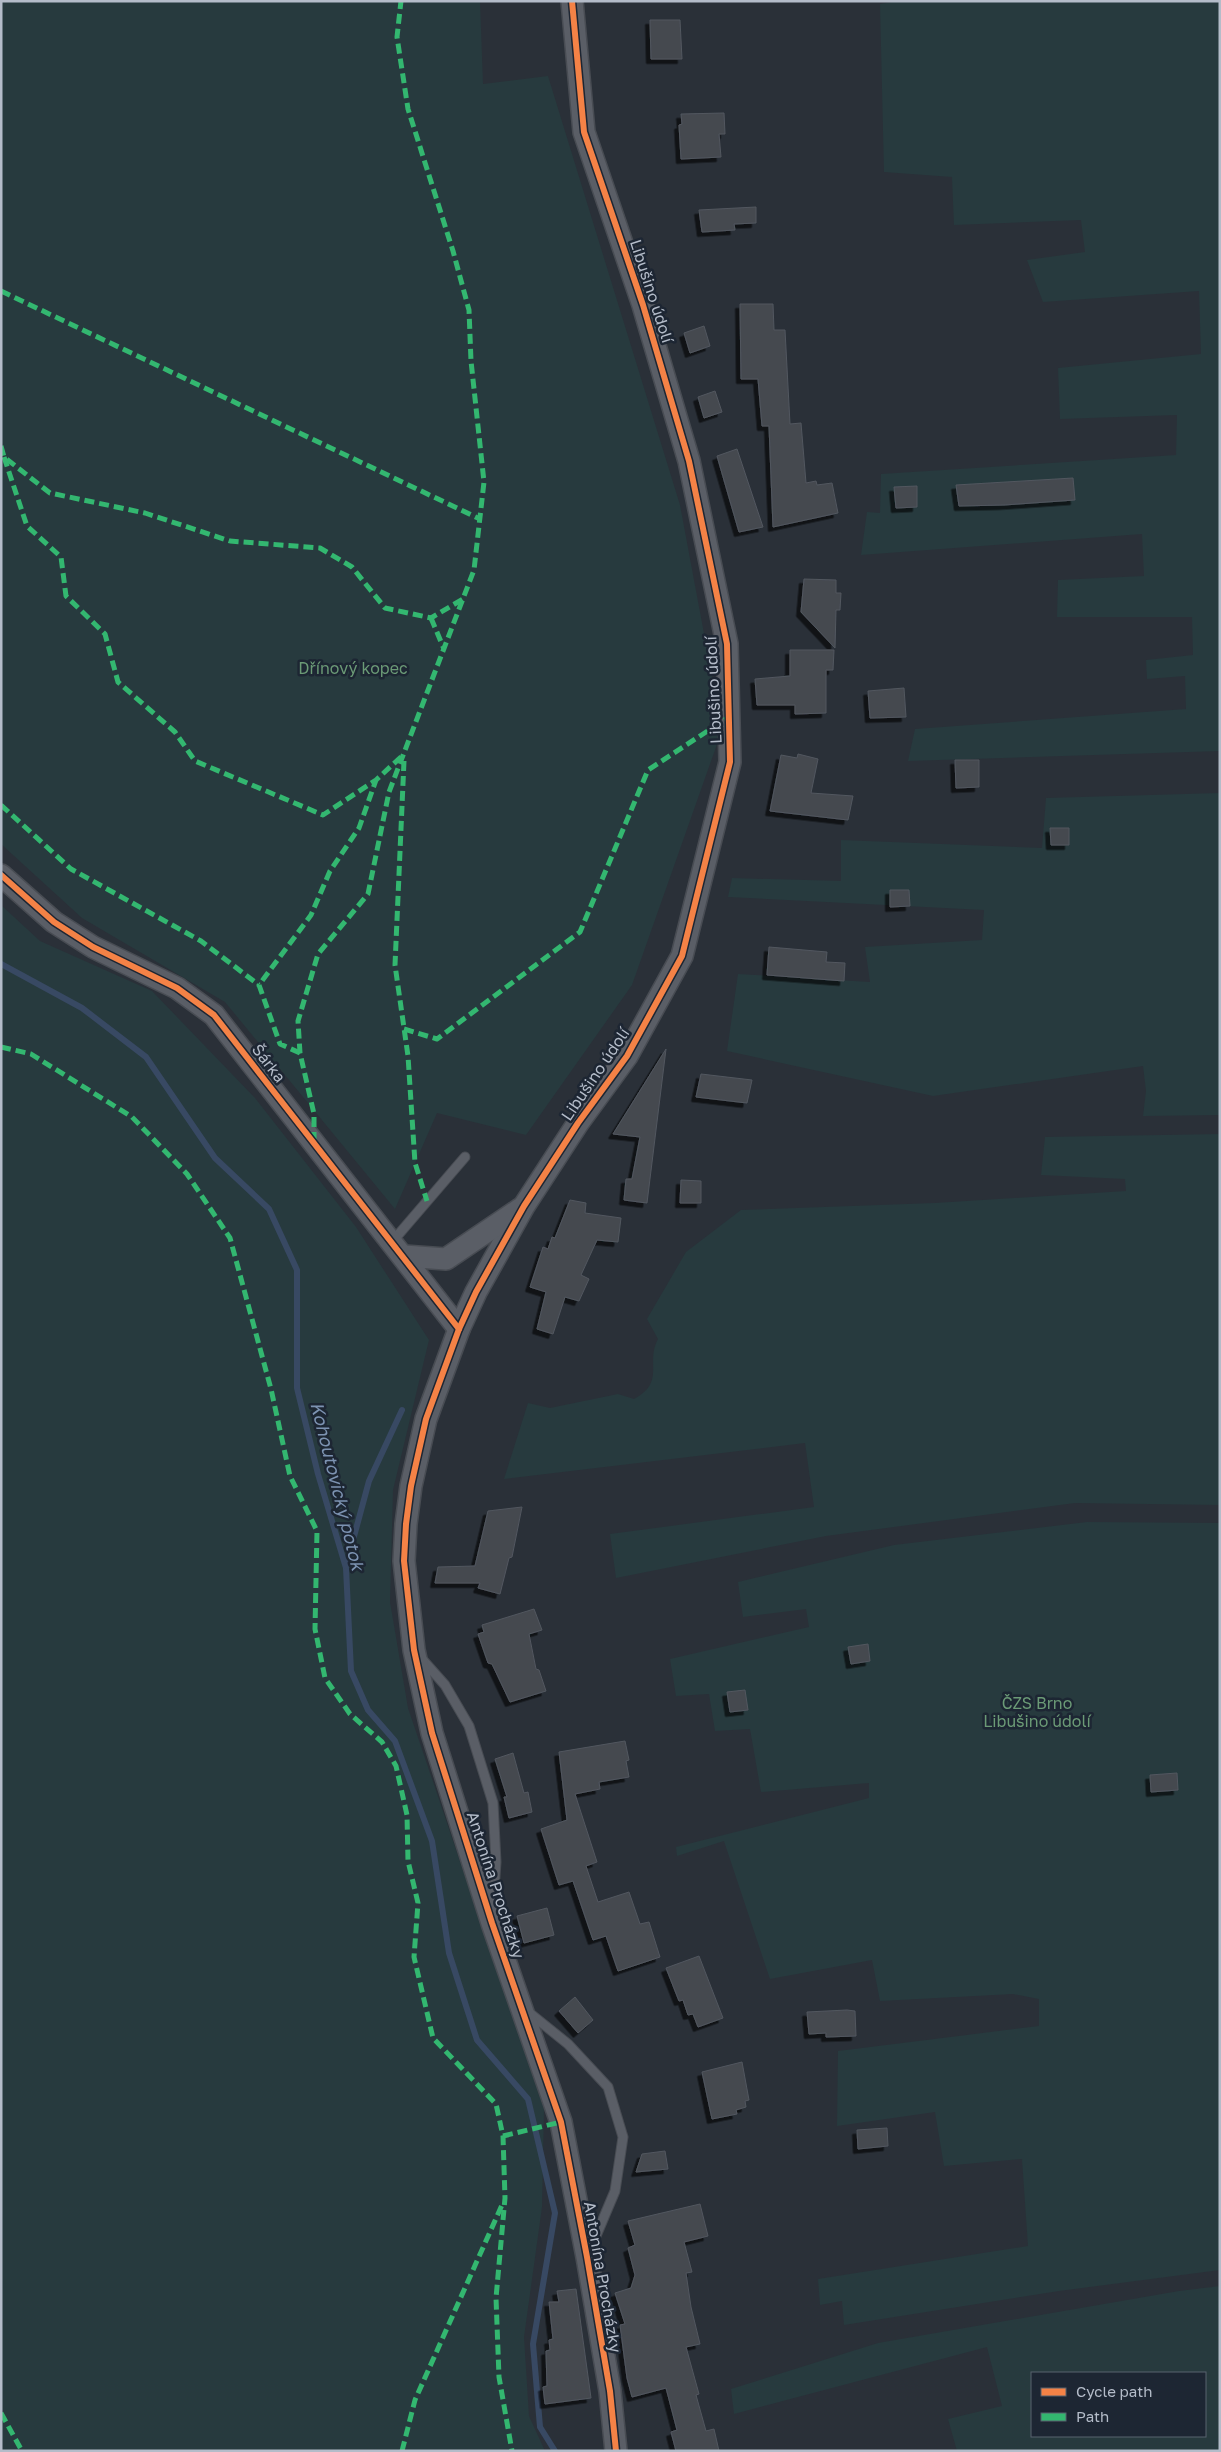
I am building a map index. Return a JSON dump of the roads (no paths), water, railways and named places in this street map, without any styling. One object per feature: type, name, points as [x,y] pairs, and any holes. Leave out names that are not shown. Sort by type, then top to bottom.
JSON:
[{"type":"street","name":"Libušino údolí","points":[[459,1330],[476,1292],[524,1206],[578,1122],[627,1056],[682,956],[730,762],[727,644],[689,461],[643,305],[584,132],[572,1]]},
{"type":"street","name":"Šárka","points":[[1,875],[54,922],[92,947],[177,988],[214,1015],[398,1249],[459,1330]]},
{"type":"street","points":[[398,1249],[446,1259],[524,1206]]},
{"type":"street","name":"Antonína Procházky","points":[[459,1330],[426,1419],[407,1515],[404,1561],[414,1650],[432,1733],[492,1923],[561,2122],[610,2391],[616,2451]]},
{"type":"lane","points":[[398,1249],[465,1157]]},
{"type":"lane","points":[[414,1650],[444,1685],[469,1726],[493,1803],[496,1862],[492,1923]]},
{"type":"lane","points":[[523,2008],[568,2044],[608,2087],[622,2137],[615,2191],[587,2257]]},
{"type":"waterway","name":"Kohoutovický potok","points":[[1,964],[82,1008],[146,1057],[215,1158],[269,1209],[297,1270],[297,1388],[318,1474],[346,1568],[351,1671],[368,1710],[395,1741],[432,1841],[449,1953],[477,2040],[528,2099],[555,2213],[533,2344],[540,2427],[555,2451]]},
{"type":"waterway","points":[[346,1566],[369,1481],[402,1410]]},
{"type":"park label","name":"Dřínový kopec","points":[[353,668]]},
{"type":"park label","name":"ČZS Brno Libušino údolí","points":[[1037,1712]]}]
